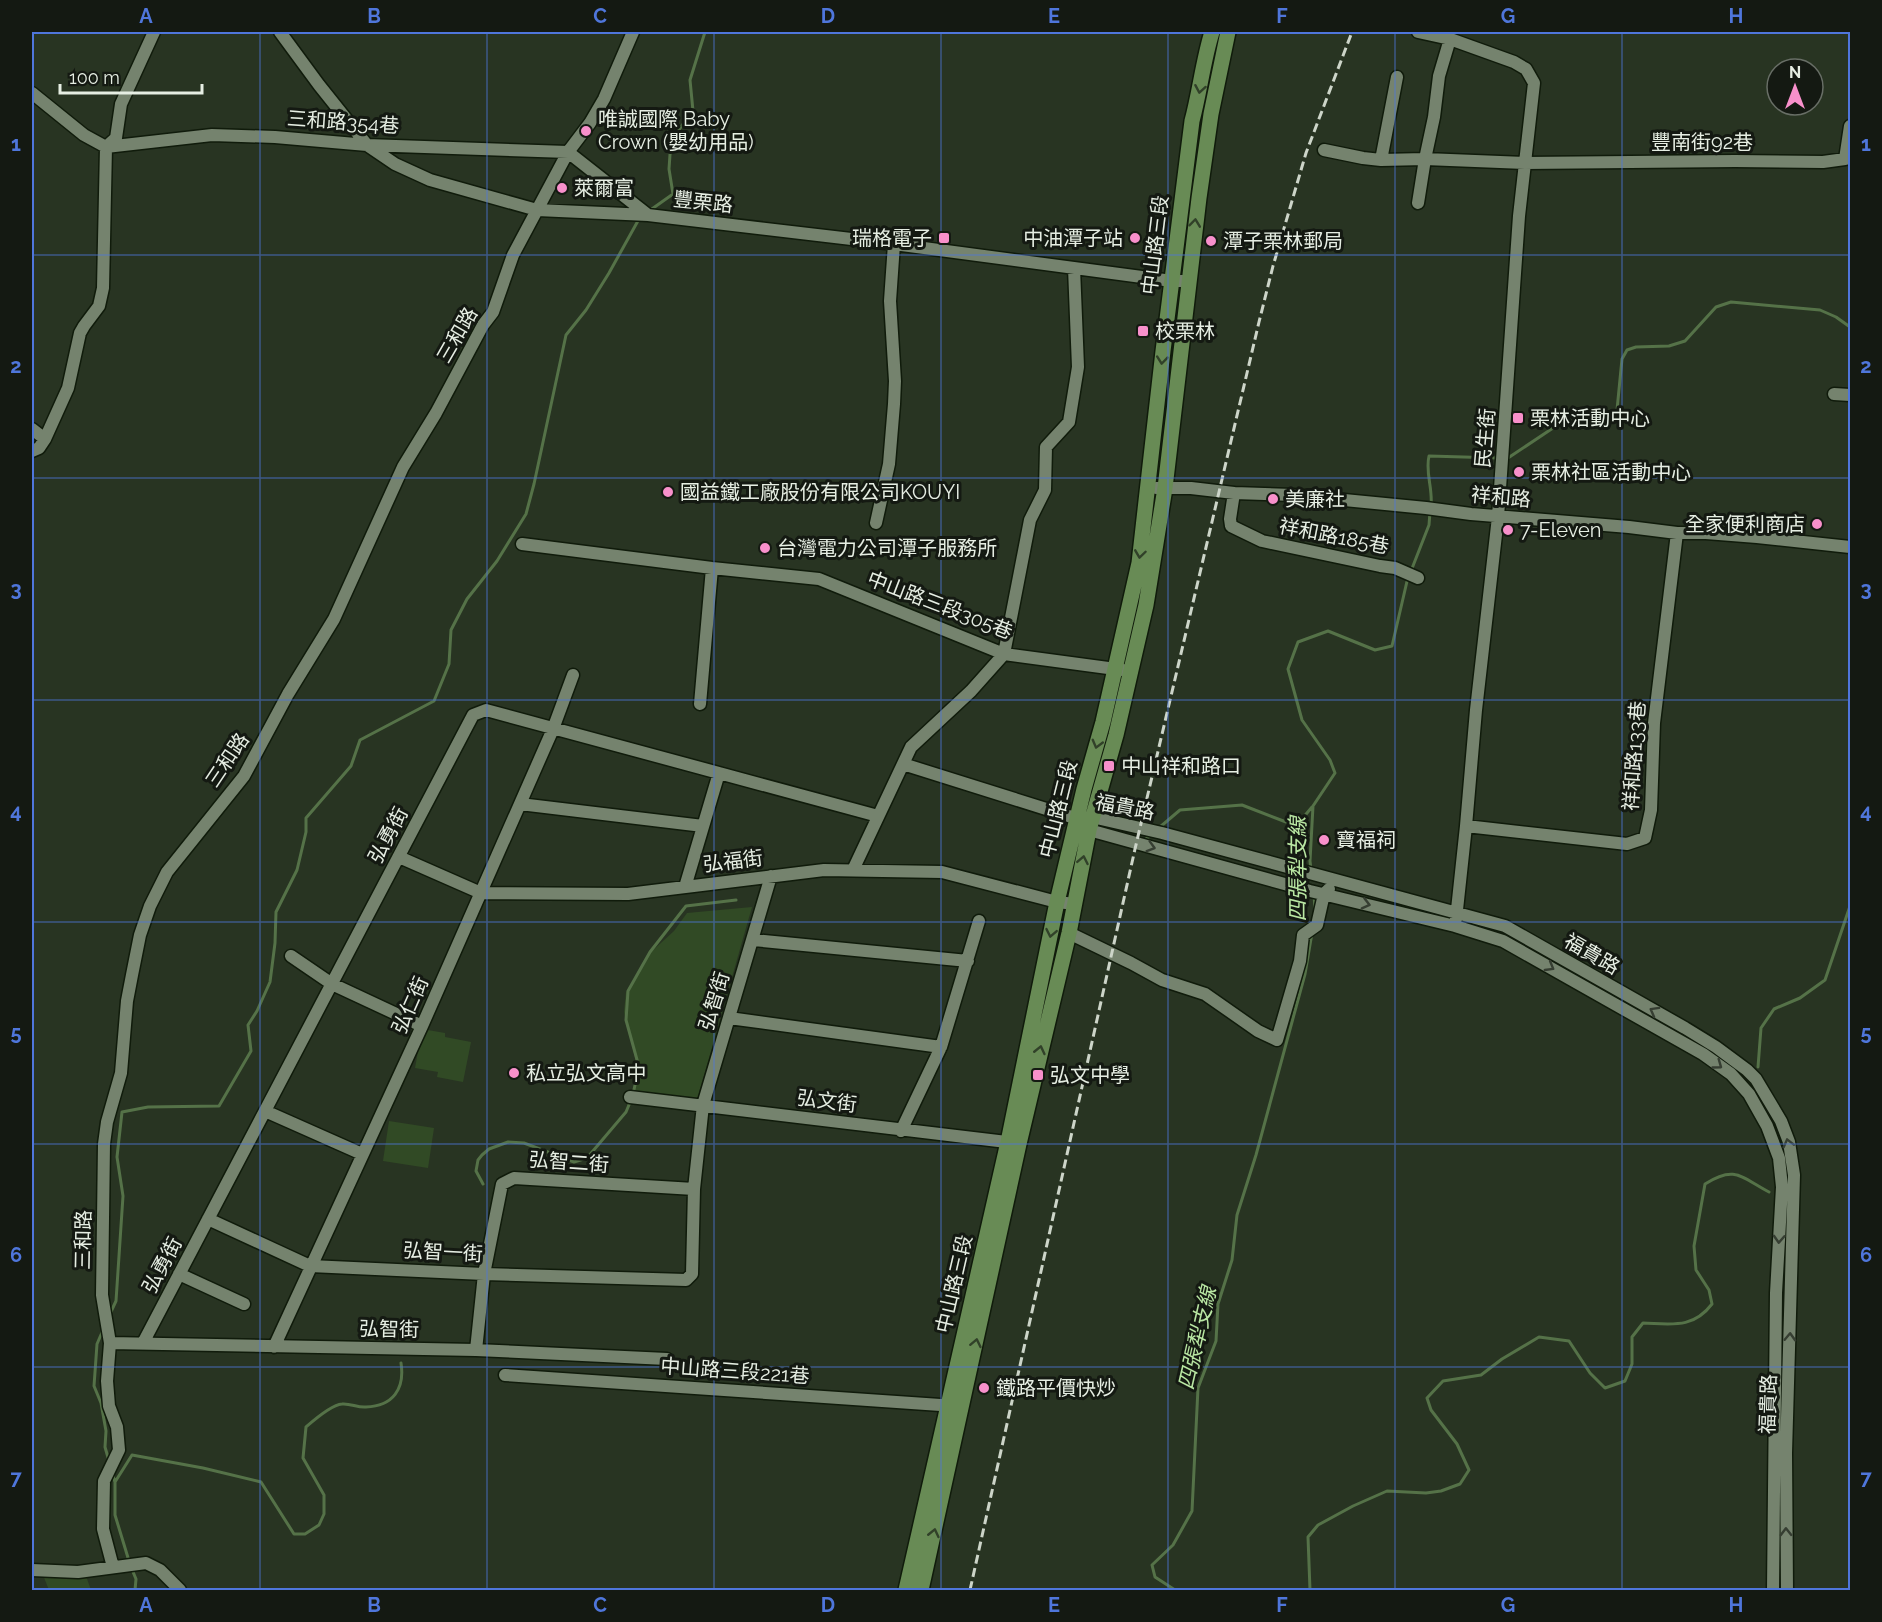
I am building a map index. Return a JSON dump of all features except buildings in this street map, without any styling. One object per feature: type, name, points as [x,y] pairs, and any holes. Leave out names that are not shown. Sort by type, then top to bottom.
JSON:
[{"type":"main road","name":"中山路三段","points":[[1014,1143],[1057,902],[1116,735],[1146,604],[1172,281],[1192,121],[1201,89],[1204,59],[1212,32]]},
{"type":"main road","name":"中山路三段","points":[[921,1590],[955,1406],[1014,1143],[1069,933],[1103,722],[1157,488],[1211,114],[1228,32]]},
{"type":"main road","name":"中山路三段","points":[[906,1590],[955,1406]]},
{"type":"street","points":[[32,451],[39,448],[45,439],[68,388],[80,333],[99,306],[103,288],[106,147],[116,138],[121,104],[154,32]]},
{"type":"street","name":"豐栗路","points":[[280,32],[366,145],[395,164],[430,180],[537,210],[648,215],[894,244],[1172,281],[1188,280]]},
{"type":"street","name":"三和路","points":[[117,1567],[103,1529],[104,1482],[119,1450],[117,1427],[109,1406],[107,1389],[110,1343],[101,1275],[105,1133],[106,1122],[121,1073],[127,1001],[140,934],[150,906],[167,872],[244,776],[288,694],[334,619],[403,467],[436,413],[483,325],[493,312],[513,255],[568,152],[590,123],[604,99],[633,32]]},
{"type":"street","name":"民生街","points":[[1418,32],[1450,39],[1514,62],[1526,69],[1534,83],[1519,216],[1498,517],[1455,926]]},
{"type":"street","points":[[1418,203],[1439,76],[1450,39]]},
{"type":"street","points":[[1381,160],[1397,77]]},
{"type":"street","points":[[32,93],[84,135],[106,147]]},
{"type":"street","name":"豐南街92巷","points":[[1526,163],[1823,162],[1845,159],[1851,126]]},
{"type":"street","name":"三和路354巷","points":[[106,147],[212,135],[275,137],[366,145],[568,152]]},
{"type":"street","points":[[1324,150],[1381,160],[1425,159],[1526,163]]},
{"type":"street","points":[[568,152],[648,215]]},
{"type":"street","points":[[876,523],[888,464],[894,404],[895,381],[890,301],[894,244]]},
{"type":"street","points":[[853,870],[911,747],[971,691],[1004,654],[1030,520],[1045,490],[1046,447],[1069,422],[1078,367],[1074,268]]},
{"type":"street","points":[[1834,394],[1851,395]]},
{"type":"street","points":[[32,429],[45,439]]},
{"type":"street","name":"祥和路","points":[[1157,488],[1197,488],[1234,493],[1293,495],[1498,517],[1677,533],[1757,537],[1851,547]]},
{"type":"street","name":"祥和路185巷","points":[[1234,493],[1231,526],[1247,535],[1262,541],[1395,568],[1414,575]]},
{"type":"street","name":"祥和路133巷","points":[[1467,826],[1627,844],[1645,838],[1651,810],[1654,723],[1677,533]]},
{"type":"street","name":"中山路三段305巷","points":[[522,544],[819,579],[1004,654],[1131,672]]},
{"type":"street","points":[[700,704],[712,568]]},
{"type":"street","name":"弘仁街","points":[[274,1347],[422,1026],[553,729],[573,675]]},
{"type":"street","name":"弘勇街","points":[[143,1343],[473,715],[486,711],[878,816]]},
{"type":"street","points":[[903,764],[1086,822]]},
{"type":"street","points":[[685,887],[719,773]]},
{"type":"street","points":[[520,804],[703,826]]},
{"type":"street","name":"福貴路","points":[[1086,822],[1162,833],[1505,926],[1716,1047],[1739,1063],[1756,1079],[1781,1121],[1789,1142],[1794,1175],[1786,1453],[1787,1590]]},
{"type":"street","name":"福貴路","points":[[1086,822],[1306,890],[1455,926],[1503,941],[1703,1054],[1731,1074],[1749,1094],[1767,1126],[1779,1158],[1782,1187],[1776,1305],[1773,1590]]},
{"type":"street","name":"弘福街","points":[[399,857],[481,893],[628,894],[824,870],[853,870],[942,872],[1057,902],[1075,904]]},
{"type":"street","name":"弘智街","points":[[686,1280],[692,1274],[694,1190],[703,1105],[771,876]]},
{"type":"street","points":[[1069,933],[1162,980],[1205,994],[1258,1031],[1277,1040],[1300,962],[1303,935],[1311,929],[1324,894],[1336,880]]},
{"type":"street","points":[[901,1131],[941,1047],[968,962],[978,921]]},
{"type":"street","points":[[753,940],[968,962]]},
{"type":"street","points":[[291,956],[332,984],[422,1026]]},
{"type":"street","points":[[729,1018],[941,1047]]},
{"type":"street","name":"弘文街","points":[[630,1097],[1014,1143]]},
{"type":"street","points":[[265,1111],[362,1154]]},
{"type":"street","name":"弘智二街","points":[[476,1350],[484,1274],[502,1184],[514,1178],[694,1190]]},
{"type":"street","name":"弘智一街","points":[[208,1219],[310,1266],[686,1280]]},
{"type":"street","points":[[179,1274],[244,1304]]},
{"type":"street","name":"弘智街","points":[[110,1343],[476,1350],[668,1359]]},
{"type":"street","name":"中山路三段221巷","points":[[505,1376],[955,1406]]},
{"type":"street","points":[[32,1570],[78,1572],[146,1563],[160,1570],[180,1590]]},
{"type":"green space","points":[[752,907],[697,1100],[634,1092],[637,1066],[624,1012],[626,992],[650,953],[674,931],[687,913]]},
{"type":"green space","points":[[422,1029],[445,1033],[445,1037],[471,1042],[463,1082],[437,1077],[438,1072],[415,1068]]},
{"type":"green space","points":[[389,1121],[434,1128],[428,1168],[383,1161]]},
{"type":"green space","points":[[43,1575],[86,1576],[91,1590],[49,1590]]},
{"type":"waterway","points":[[649,211],[673,194],[669,169],[671,140],[693,111],[690,80],[705,32]]},
{"type":"waterway","points":[[109,1316],[116,1301],[123,1196],[117,1157],[122,1112],[148,1107],[219,1106],[251,1051],[248,1025],[270,982],[276,912],[297,870],[306,832],[306,818],[351,766],[360,740],[434,701],[449,664],[451,630],[467,599],[497,561],[526,514],[566,335],[586,310],[639,219]]},
{"type":"waterway","name":"四張犁支線","points":[[1504,458],[1508,458],[1562,422],[1607,419],[1617,410],[1622,359],[1627,350],[1636,347],[1669,346],[1685,341],[1716,307],[1731,302],[1820,310],[1850,327]]},
{"type":"waterway","name":"四張犁支線","points":[[1431,506],[1429,456],[1498,458]]},
{"type":"waterway","name":"四張犁支線","points":[[1411,571],[1429,525],[1430,512]]},
{"type":"waterway","name":"四張犁支線","points":[[1311,870],[1313,806],[1335,773],[1330,760],[1302,720],[1288,669],[1298,642],[1328,631],[1375,650],[1392,646],[1408,577]]},
{"type":"waterway","points":[[1160,827],[1180,810],[1242,805],[1286,822],[1302,819],[1312,807]]},
{"type":"waterway","points":[[1146,839],[1152,834]]},
{"type":"waterway","name":"四張犁支線","points":[[1314,895],[1315,909]]},
{"type":"waterway","points":[[633,1094],[639,1067],[626,1020],[628,991],[650,952],[686,906],[736,900]]},
{"type":"waterway","points":[[1758,1067],[1761,1028],[1774,1009],[1800,998],[1825,980],[1850,906]]},
{"type":"waterway","name":"四張犁支線","points":[[1175,1590],[1155,1577],[1152,1565],[1173,1545],[1192,1511],[1198,1388],[1216,1341],[1218,1304],[1232,1260],[1237,1215],[1256,1155],[1305,974],[1312,933]]},
{"type":"waterway","points":[[483,1184],[476,1171],[478,1160],[489,1149],[508,1142],[524,1143],[574,1162],[587,1158],[626,1112],[631,1100]]},
{"type":"waterway","points":[[1310,1590],[1308,1537],[1318,1525],[1387,1491],[1426,1493],[1441,1491],[1460,1484],[1469,1470],[1457,1444],[1431,1410],[1427,1398],[1443,1381],[1481,1375],[1502,1359],[1539,1337],[1569,1341],[1590,1373],[1605,1388],[1625,1381],[1632,1364],[1632,1337],[1643,1323],[1673,1324],[1689,1321],[1697,1318],[1712,1304],[1709,1290],[1696,1270],[1694,1246],[1705,1184],[1715,1178],[1731,1174],[1738,1175],[1769,1192]]},
{"type":"waterway","points":[[103,1330],[97,1344],[94,1386],[101,1403],[106,1431],[105,1447],[109,1461]]},
{"type":"waterway","points":[[129,1561],[115,1515],[115,1482],[132,1455],[203,1468],[261,1482],[294,1534],[305,1534],[319,1525],[324,1514],[324,1495],[303,1458],[306,1427],[323,1413],[338,1405],[375,1406],[390,1399],[399,1388],[401,1363]]},
{"type":"waterway","points":[[112,1473],[115,1482]]},
{"type":"waterway","points":[[131,1567],[136,1579],[135,1590]]},
{"type":"railway","points":[[970,1590],[1135,849],[1259,322],[1306,153],[1352,32]]},
{"type":"place","name":"唯誠國際 Baby Crown (嬰幼用品)","points":[[586,131]]},
{"type":"place","name":"萊爾富","points":[[562,188]]},
{"type":"place","name":"瑞格電子","points":[[944,238]]},
{"type":"place","name":"中油潭子站","points":[[1135,238]]},
{"type":"place","name":"潭子栗林郵局","points":[[1211,241]]},
{"type":"place","name":"校栗林","points":[[1143,331]]},
{"type":"place","name":"栗林活動中心","points":[[1518,418]]},
{"type":"place","name":"栗林社區活動中心","points":[[1519,472]]},
{"type":"place","name":"國益鐵工廠股份有限公司KOUYI","points":[[668,492]]},
{"type":"place","name":"美廉社","points":[[1273,499]]},
{"type":"place","name":"全家便利商店","points":[[1817,524]]},
{"type":"place","name":"7-Eleven","points":[[1508,530]]},
{"type":"place","name":"台灣電力公司潭子服務所","points":[[765,548]]},
{"type":"place","name":"中山祥和路口","points":[[1109,766]]},
{"type":"place","name":"寶福祠","points":[[1324,840]]},
{"type":"place","name":"私立弘文高中","points":[[514,1073]]},
{"type":"place","name":"弘文中學","points":[[1038,1075]]},
{"type":"place","name":"鐵路平價快炒","points":[[984,1388]]}]
